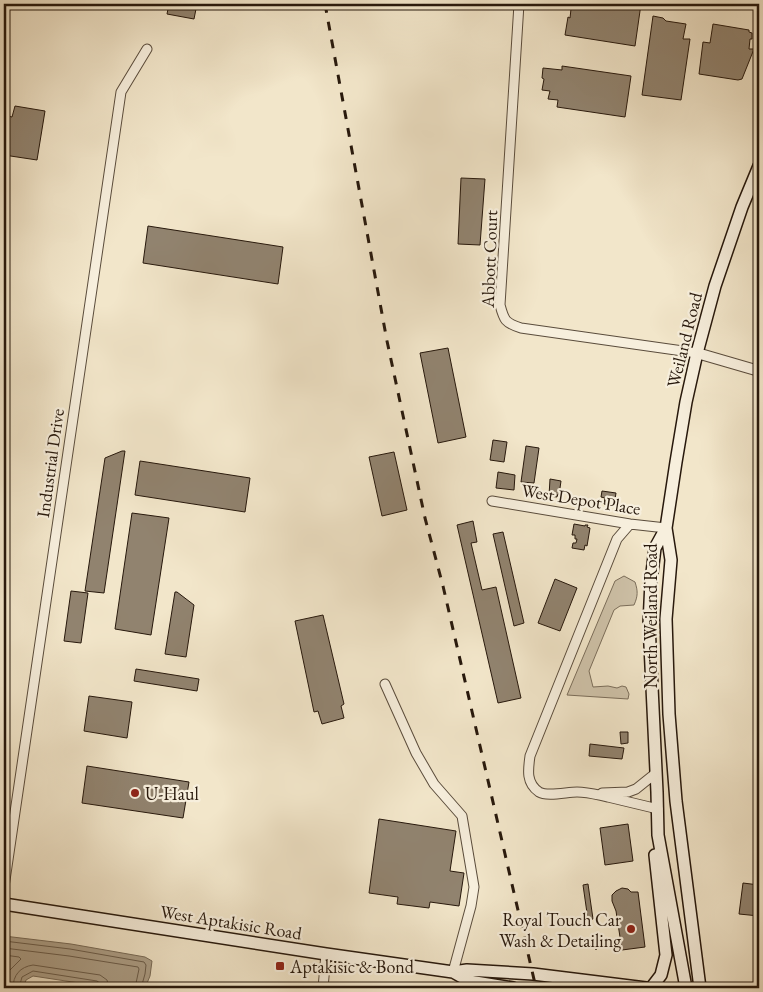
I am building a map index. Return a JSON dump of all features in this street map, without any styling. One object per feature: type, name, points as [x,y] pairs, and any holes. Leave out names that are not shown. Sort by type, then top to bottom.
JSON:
[{"type":"main road","name":"Weiland Road","points":[[666,528],[683,418],[697,353],[716,286],[742,207],[759,166]]},
{"type":"main road","name":"North Weiland Road","points":[[666,528],[655,548],[649,624],[658,834],[686,988]]},
{"type":"main road","name":"North Weiland Road","points":[[666,528],[671,560],[666,619],[668,714],[676,801],[700,988]]},
{"type":"main road","points":[[651,988],[662,976],[666,955],[652,830],[658,809]]},
{"type":"main road","name":"West Aptakisic Road","points":[[4,904],[453,972],[467,970],[533,974],[646,988]]},
{"type":"main road","name":"West Aptakisic Road","points":[[453,972],[470,981],[513,988]]},
{"type":"street","name":"Abbott Court","points":[[519,4],[500,305],[504,318],[510,324],[521,328],[697,353]]},
{"type":"street","name":"Industrial Drive","points":[[4,887],[122,92],[147,49]]},
{"type":"street","points":[[697,353],[759,371]]},
{"type":"street","name":"West Depot Place","points":[[492,501],[630,524],[666,528]]},
{"type":"street","points":[[630,524],[618,539],[530,756],[529,780],[540,793],[628,792],[636,789],[656,773]]},
{"type":"street","points":[[385,684],[416,753],[434,784],[462,816],[474,887],[471,906],[453,972]]},
{"type":"street","points":[[590,793],[658,809]]},
{"type":"street","points":[[323,988],[326,954]]},
{"type":"shaded area","points":[[624,576],[635,582],[637,594],[634,605],[620,606],[614,610],[589,671],[593,687],[626,687],[629,694],[628,699],[567,695],[615,581]]},
{"type":"water","points":[[4,936],[71,944],[145,957],[152,961],[150,976],[145,988],[112,988],[33,976],[26,980],[23,988],[4,988]]},
{"type":"building","points":[[169,4],[197,4],[194,19],[167,14]]},
{"type":"building","points":[[570,4],[641,4],[635,46],[565,35],[568,17],[570,18]]},
{"type":"building","points":[[653,16],[663,18],[666,21],[686,24],[683,39],[690,39],[681,100],[642,95]]},
{"type":"building","points":[[713,24],[749,30],[752,33],[749,49],[754,49],[742,79],[699,74],[703,42],[710,43]]},
{"type":"building","points":[[562,66],[631,76],[625,117],[557,107],[558,100],[548,99],[550,91],[542,90],[543,68],[562,70]]},
{"type":"building","points":[[15,106],[45,111],[37,160],[4,155],[4,115],[12,117]]},
{"type":"building","points":[[461,178],[485,179],[480,245],[458,244]]},
{"type":"building","points":[[148,226],[283,247],[278,284],[143,263]]},
{"type":"building","points":[[448,348],[466,437],[438,443],[420,353]]},
{"type":"building","points":[[493,440],[507,442],[504,462],[490,460]]},
{"type":"building","points":[[526,446],[539,448],[534,483],[521,482]]},
{"type":"building","points":[[125,451],[104,593],[85,591],[105,458]]},
{"type":"building","points":[[394,452],[407,510],[382,516],[369,457]]},
{"type":"building","points":[[140,461],[250,478],[245,512],[135,495]]},
{"type":"building","points":[[498,472],[515,475],[514,490],[496,488]]},
{"type":"building","points":[[550,479],[561,481],[557,497],[549,496]]},
{"type":"building","points":[[602,491],[616,493],[614,506],[604,504],[605,498],[601,497]]},
{"type":"building","points":[[132,513],[169,518],[151,635],[115,629]]},
{"type":"building","points":[[473,521],[477,542],[471,543],[482,590],[496,587],[521,698],[498,703],[457,525]]},
{"type":"building","points":[[574,524],[588,525],[587,527],[590,528],[587,546],[585,545],[584,550],[572,548],[573,543],[576,543],[577,539],[575,539],[575,535],[572,535]]},
{"type":"building","points":[[503,532],[524,623],[514,626],[493,534]]},
{"type":"building","points":[[555,579],[577,588],[560,631],[538,623]]},
{"type":"building","points":[[71,591],[88,593],[81,643],[64,641]]},
{"type":"building","points":[[175,592],[194,605],[186,657],[165,654]]},
{"type":"building","points":[[323,615],[344,704],[341,706],[344,718],[322,724],[318,711],[314,712],[295,621]]},
{"type":"building","points":[[136,669],[199,679],[197,691],[134,681]]},
{"type":"building","points":[[89,696],[132,702],[127,738],[84,731]]},
{"type":"building","points":[[620,732],[628,732],[628,743],[621,744]]},
{"type":"building","points":[[590,744],[624,748],[622,759],[589,756]]},
{"type":"building","name":"U-Haul","points":[[87,766],[189,782],[183,818],[82,803]]},
{"type":"building","points":[[379,819],[456,831],[450,871],[464,873],[459,906],[430,902],[429,908],[397,904],[398,897],[369,893]]},
{"type":"building","points":[[628,824],[633,861],[605,865],[600,828]]},
{"type":"building","points":[[743,883],[759,885],[759,916],[739,914]]},
{"type":"building","points":[[588,884],[593,919],[588,920],[583,885]]},
{"type":"building","name":"Royal Touch Car Wash & Detailing","points":[[622,888],[628,889],[631,892],[638,892],[645,947],[622,950],[612,895]]},
{"type":"building","points":[[601,937],[605,941],[596,950],[592,946]]},
{"type":"railway","points":[[325,4],[387,341],[425,518],[443,586],[536,988]]},
{"type":"place","name":"U-Haul","points":[[135,793]]},
{"type":"place","name":"Royal Touch Car Wash & Detailing","points":[[631,929]]},
{"type":"place","name":"Aptakisic & Bond","points":[[280,966]]}]
